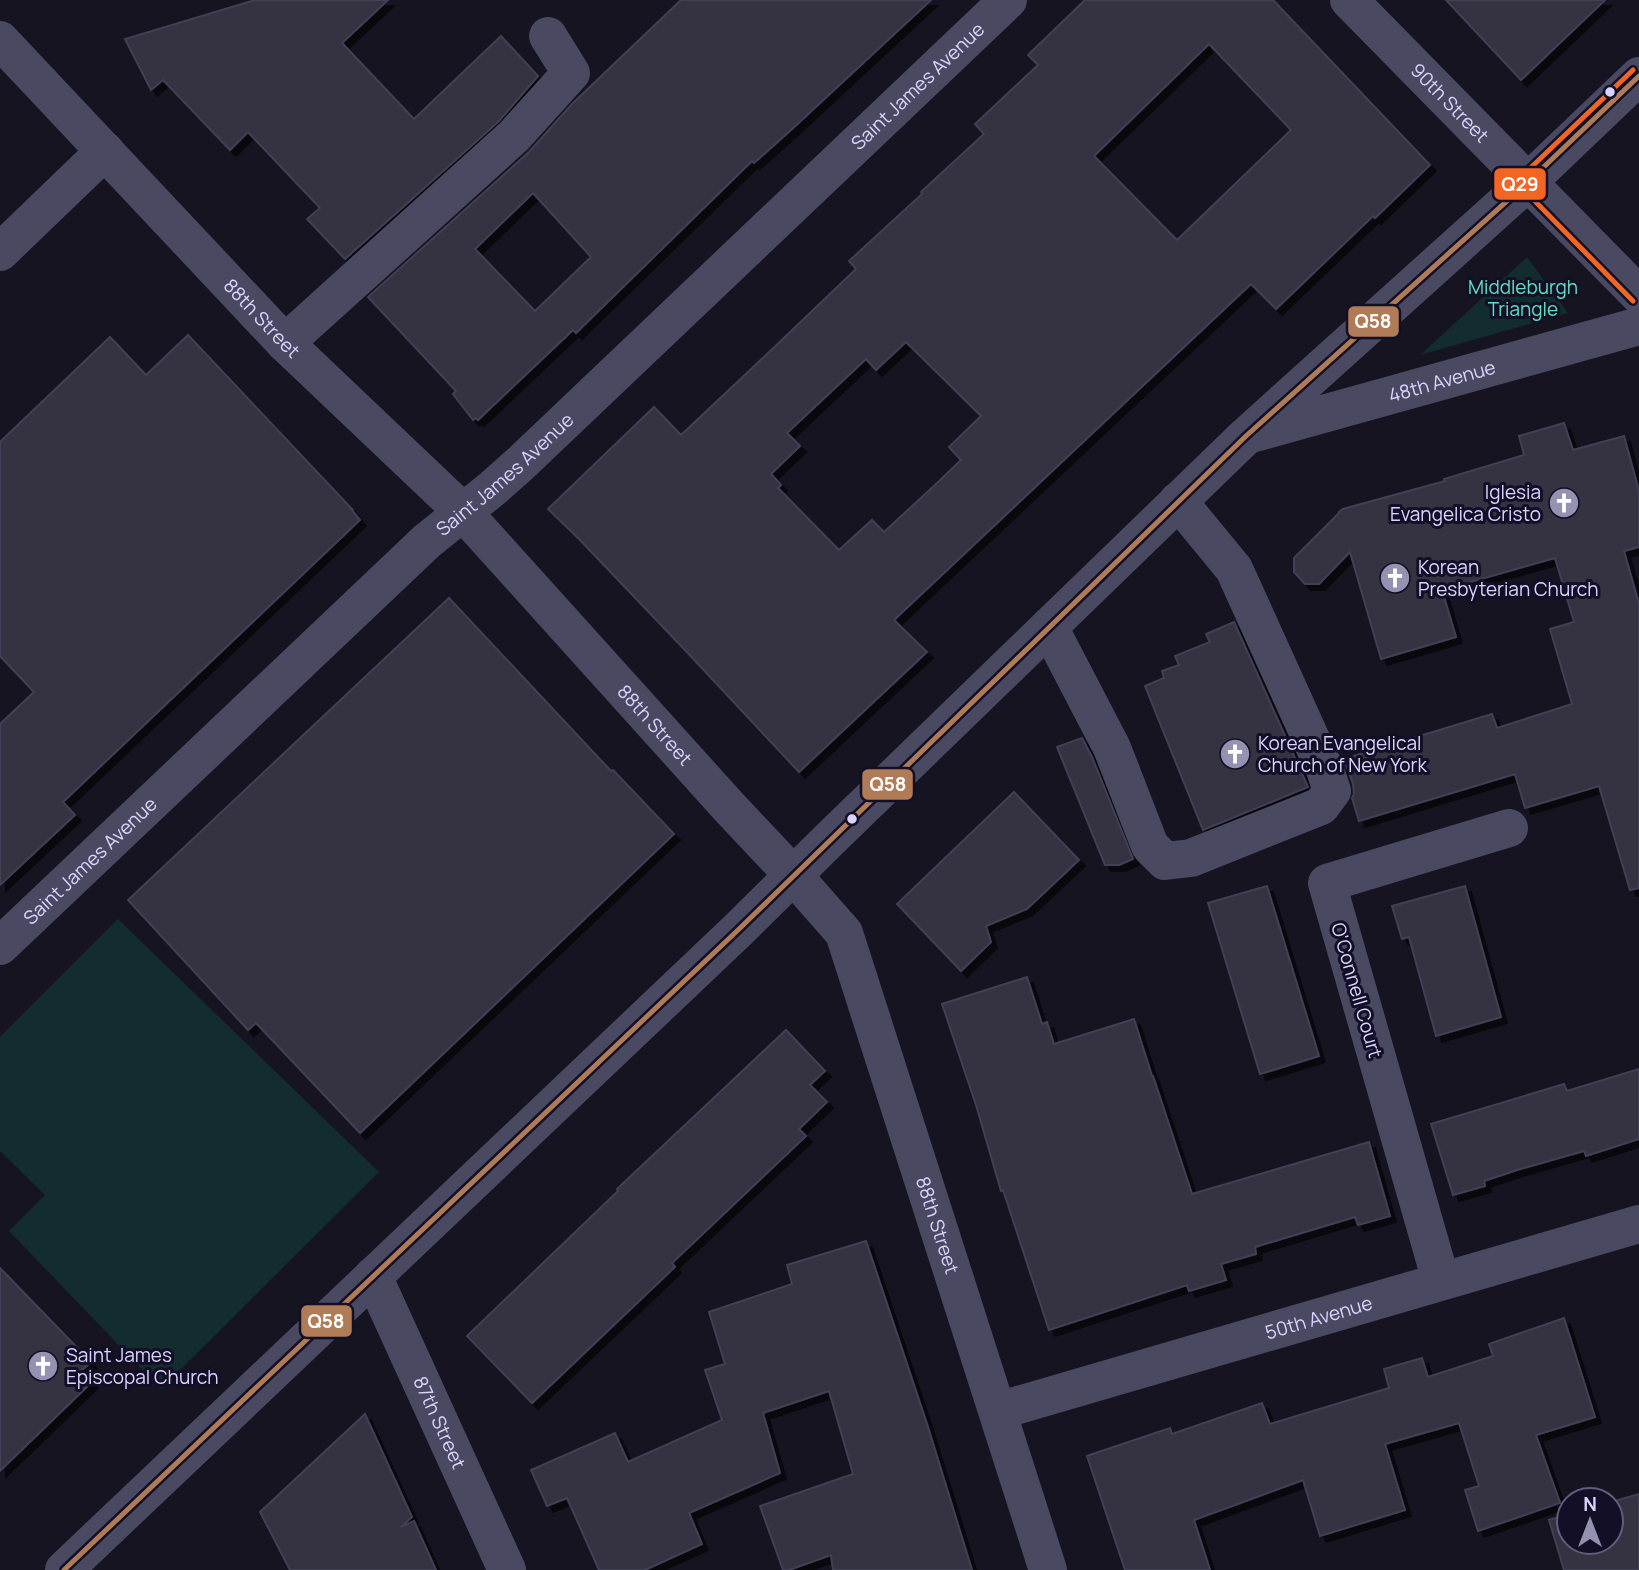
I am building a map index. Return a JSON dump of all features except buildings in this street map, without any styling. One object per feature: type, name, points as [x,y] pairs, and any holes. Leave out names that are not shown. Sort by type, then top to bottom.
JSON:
[{"type":"street","name":"Saint James Avenue","points":[[0,946],[427,541],[520,464],[1008,0]]},
{"type":"street","name":"90th Street","points":[[1349,0],[1639,295]]},
{"type":"street","points":[[285,343],[514,136],[571,73],[548,36]]},
{"type":"street","name":"88th Street","points":[[0,40],[285,343],[463,512],[844,933],[1048,1570]]},
{"type":"street","points":[[64,1570],[738,930],[1246,436],[1528,183],[1639,76]]},
{"type":"street","points":[[0,252],[106,151]]},
{"type":"street","name":"48th Avenue","points":[[1246,436],[1639,326]]},
{"type":"street","points":[[1049,627],[1112,748],[1150,846],[1165,861],[1191,858],[1321,806],[1332,792],[1325,770],[1234,569],[1178,502]]},
{"type":"street","name":"O'Connell Court","points":[[1441,1281],[1327,883],[1509,828]]},
{"type":"street","name":"50th Avenue","points":[[998,1411],[1639,1224]]},
{"type":"street","name":"87th Street","points":[[373,1276],[507,1570]]},
{"type":"green space","name":"Middleburgh Triangle","points":[[1527,257],[1568,313],[1420,355]]},
{"type":"green space","points":[[118,919],[379,1172],[161,1389],[9,1231],[45,1195],[0,1151],[0,1037]]},
{"type":"transit line","name":"Q29","points":[[1633,70],[1522,176],[1519,182],[1633,301]]},
{"type":"transit line","name":"Q58","points":[[64,1570],[738,930],[1246,436],[1528,182],[1639,76]]},
{"type":"place","name":"Iglesia Evangelica Cristo","points":[[1564,503]]},
{"type":"place","name":"Korean Presbyterian Church","points":[[1395,578]]},
{"type":"place","name":"Korean Evangelical Church of New York","points":[[1235,754]]},
{"type":"place","name":"Saint James Episcopal Church","points":[[43,1366]]}]
